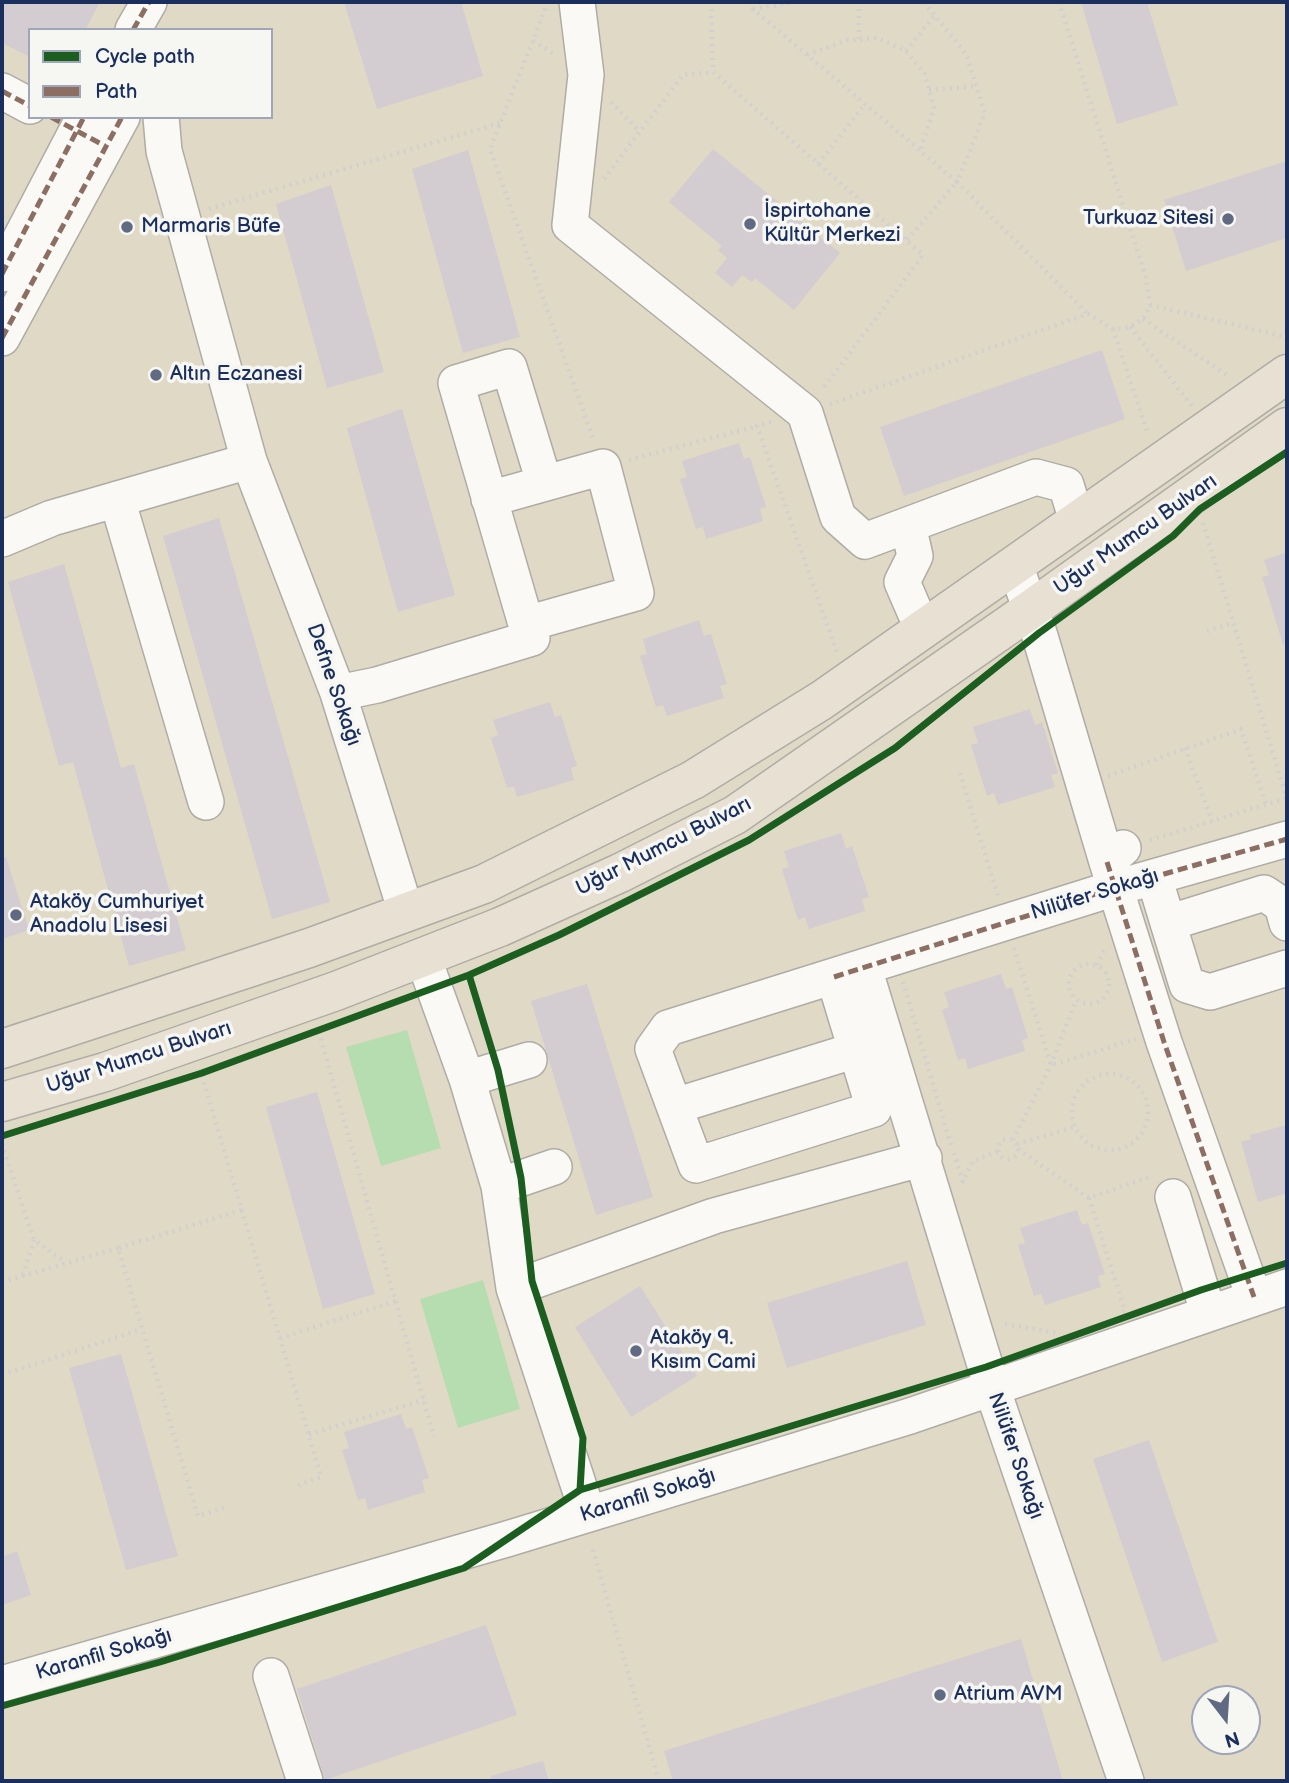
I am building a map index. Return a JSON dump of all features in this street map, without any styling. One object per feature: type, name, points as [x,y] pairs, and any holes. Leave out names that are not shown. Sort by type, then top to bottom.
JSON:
[{"type":"main road","points":[[2,1049],[270,961],[484,884],[693,780],[848,682],[1272,385]]},
{"type":"main road","name":"Uğur Mumcu Bulvarı","points":[[2,1102],[199,1065],[423,957],[500,927],[620,873],[734,815],[1030,610],[1287,426]]},
{"type":"main road","points":[[406,912],[423,957]]},
{"type":"street","points":[[134,28],[149,2]]},
{"type":"street","points":[[160,28],[161,19],[172,2]]},
{"type":"street","points":[[577,2],[586,75],[570,225],[805,413],[838,517],[865,541],[1036,477],[1066,485],[1077,521]]},
{"type":"street","points":[[2,91],[28,105]]},
{"type":"street","name":"Defne Sokağı","points":[[161,119],[164,151],[249,461],[338,693],[406,912]]},
{"type":"street","points":[[2,274],[88,126]]},
{"type":"street","points":[[2,338],[88,126]]},
{"type":"street","points":[[338,693],[377,685],[532,638],[456,383],[509,367],[544,482]]},
{"type":"street","points":[[2,538],[52,518],[249,461]]},
{"type":"street","points":[[489,499],[603,467],[636,593],[526,624]]},
{"type":"street","points":[[117,499],[206,802]]},
{"type":"street","points":[[908,525],[915,556],[902,582],[915,612]]},
{"type":"street","points":[[1015,565],[1115,866],[1160,1031],[1254,1297]]},
{"type":"street","name":"Nilüfer Sokağı","points":[[1126,1781],[992,1388],[954,1206],[924,1158],[849,972],[1004,935],[1115,866],[1154,877],[1287,839]]},
{"type":"street","points":[[1154,877],[1187,985],[1210,992],[1287,968]]},
{"type":"street","points":[[1168,923],[1265,893],[1282,905],[1287,923]]},
{"type":"street","points":[[423,957],[467,1079],[499,1185],[514,1288],[588,1514]]},
{"type":"street","points":[[849,972],[856,1050],[874,1109],[696,1165],[653,1049],[668,1028],[849,972]]},
{"type":"street","points":[[675,1106],[856,1050]]},
{"type":"street","points":[[467,1079],[529,1060]]},
{"type":"street","points":[[514,1288],[714,1216],[924,1158]]},
{"type":"street","points":[[499,1185],[555,1167]]},
{"type":"street","points":[[1163,1186],[1209,1312]]},
{"type":"street","name":"Karanfil Sokağı","points":[[2,1684],[588,1514],[910,1416],[1287,1287]]},
{"type":"street","points":[[271,1676],[305,1781]]},
{"type":"path","points":[[544,2],[546,7],[490,149],[603,467],[805,413],[1088,314]]},
{"type":"path","points":[[711,2],[713,72]]},
{"type":"path","points":[[749,2],[753,9],[957,182],[1088,314],[1113,329],[1130,327],[1143,319],[1150,304],[1146,278],[1060,5],[1052,2]]},
{"type":"path","points":[[753,9],[795,2]]},
{"type":"path","points":[[859,2],[859,39]]},
{"type":"path","points":[[906,241],[957,182],[985,113],[966,54],[924,2]]},
{"type":"path","points":[[906,51],[935,15]]},
{"type":"path","points":[[807,55],[859,39],[878,38],[906,51],[925,74],[934,108],[920,151]]},
{"type":"path","points":[[601,184],[683,75],[713,72],[923,255],[805,413]]},
{"type":"path","points":[[929,90],[977,86]]},
{"type":"path","points":[[818,164],[865,104]]},
{"type":"path","points":[[181,217],[501,122]]},
{"type":"path","points":[[1150,304],[1287,337]]},
{"type":"path","points":[[1143,319],[1272,385]]},
{"type":"path","points":[[1130,327],[1209,429]]},
{"type":"path","points":[[1113,329],[1159,464]]},
{"type":"path","points":[[757,426],[848,682]]},
{"type":"path","points":[[1115,866],[1212,821],[1287,799],[1202,520]]},
{"type":"path","points":[[1207,631],[1233,623]]},
{"type":"path","points":[[1103,777],[1241,729],[1266,804]]},
{"type":"path","points":[[1185,748],[1212,821]]},
{"type":"path","points":[[960,773],[1004,935],[1013,944],[1051,1065]]},
{"type":"path","points":[[998,1151],[1009,1159],[1051,1065],[1076,1000],[1068,983],[1073,971],[1084,964],[1103,969],[1109,988],[1102,1000],[1089,1005],[1076,1000]]},
{"type":"path","points":[[901,978],[963,1182],[954,1206]]},
{"type":"path","points":[[306,1036],[332,1027]]},
{"type":"path","points":[[1051,1065],[1160,1031]]},
{"type":"path","points":[[319,1032],[434,1437]]},
{"type":"path","points":[[199,1065],[321,1477],[296,1486]]},
{"type":"path","points":[[1101,1075],[1127,1078],[1144,1096],[1147,1119],[1143,1131],[1125,1147],[1113,1150],[1090,1145],[1074,1126],[1071,1114],[1079,1089],[1101,1075]]},
{"type":"path","points":[[1016,1145],[1074,1126]]},
{"type":"path","points":[[954,1206],[973,1161],[998,1151],[1002,1141],[1016,1145],[1089,1198],[1125,1311],[1113,1319]]},
{"type":"path","points":[[2,1144],[34,1240],[23,1275]]},
{"type":"path","points":[[1089,1198],[1163,1186]]},
{"type":"path","points":[[2,1282],[242,1210]]},
{"type":"path","points":[[34,1240],[65,1262]]},
{"type":"path","points":[[117,1248],[198,1516],[224,1508]]},
{"type":"path","points":[[280,1338],[396,1301]]},
{"type":"path","points":[[1002,1313],[1005,1326],[1054,1334],[1065,1330]]},
{"type":"path","points":[[1113,1319],[1138,1313]]},
{"type":"path","points":[[2,1375],[142,1329]]},
{"type":"path","points":[[1049,1345],[1062,1340]]},
{"type":"path","points":[[309,1434],[424,1400]]},
{"type":"path","points":[[593,1550],[659,1781]]},
{"type":"green space","points":[[407,1030],[441,1148],[381,1166],[346,1047]]},
{"type":"green space","points":[[483,1280],[520,1409],[458,1428],[420,1299]]},
{"type":"building","points":[[2,2],[100,2],[86,28],[28,28],[28,56],[2,43]]},
{"type":"building","points":[[344,2],[461,2],[483,76],[377,109]]},
{"type":"building","points":[[1081,2],[1147,2],[1178,105],[1117,124]]},
{"type":"building","name":"İspirtohane Kültür Merkezi","points":[[713,149],[840,253],[794,310],[755,278],[752,282],[742,275],[732,287],[715,273],[727,258],[718,250],[722,246],[669,202]]},
{"type":"building","points":[[468,150],[520,337],[463,353],[412,169]]},
{"type":"building","name":"Turkuaz Sitesi","points":[[1287,161],[1287,238],[1186,271],[1164,200]]},
{"type":"building","points":[[331,185],[384,372],[327,388],[276,204]]},
{"type":"building","points":[[1102,350],[1125,419],[904,496],[880,427]]},
{"type":"building","points":[[402,409],[455,595],[398,612],[347,428]]},
{"type":"building","points":[[739,443],[744,459],[750,457],[766,507],[760,509],[763,521],[706,539],[703,527],[696,529],[680,479],[687,477],[682,461]]},
{"type":"building","points":[[219,518],[330,902],[272,919],[163,536]]},
{"type":"building","points":[[1287,552],[1287,643],[1283,644],[1262,577],[1269,575],[1264,560]]},
{"type":"building","points":[[64,564],[121,768],[134,764],[186,950],[129,966],[73,762],[59,766],[8,582]]},
{"type":"building","points":[[699,620],[704,636],[711,634],[727,684],[720,686],[724,698],[667,716],[663,705],[656,707],[640,656],[647,654],[643,639]]},
{"type":"building","points":[[550,702],[555,717],[561,715],[577,766],[571,768],[574,780],[517,797],[514,786],[507,788],[491,738],[498,735],[493,720]]},
{"type":"building","points":[[1030,709],[1035,725],[1042,722],[1058,773],[1051,775],[1055,787],[998,805],[994,793],[987,796],[971,745],[978,743],[973,727]]},
{"type":"building","points":[[841,833],[846,849],[852,846],[869,897],[862,899],[865,911],[809,929],[805,917],[798,920],[782,869],[789,867],[784,851]]},
{"type":"building","points":[[6,857],[29,930],[2,939],[2,858]]},
{"type":"building","points":[[1001,974],[1006,989],[1012,987],[1028,1038],[1022,1040],[1025,1051],[968,1069],[965,1058],[958,1060],[942,1010],[949,1007],[944,992]]},
{"type":"building","points":[[587,984],[653,1197],[596,1215],[531,1001]]},
{"type":"building","points":[[317,1092],[375,1294],[323,1309],[266,1107]]},
{"type":"building","points":[[1287,1125],[1287,1193],[1258,1202],[1241,1142],[1251,1139],[1250,1135]]},
{"type":"building","points":[[1077,1210],[1082,1225],[1088,1223],[1105,1274],[1098,1276],[1101,1287],[1045,1305],[1041,1294],[1034,1296],[1018,1245],[1025,1243],[1020,1228]]},
{"type":"building","points":[[907,1261],[926,1325],[787,1368],[767,1303]]},
{"type":"building","name":"Ataköy 9. Kısım Cami","points":[[640,1286],[697,1376],[631,1417],[575,1327]]},
{"type":"building","points":[[121,1354],[178,1556],[126,1570],[69,1368]]},
{"type":"building","points":[[401,1414],[406,1429],[412,1427],[429,1478],[422,1480],[425,1492],[368,1510],[365,1498],[358,1500],[342,1450],[349,1448],[344,1432]]},
{"type":"building","points":[[1149,1440],[1218,1642],[1162,1662],[1093,1459]]},
{"type":"building","points":[[17,1551],[31,1595],[2,1605],[2,1557]]},
{"type":"building","points":[[486,1625],[517,1715],[325,1780],[297,1689]]},
{"type":"building","name":"Atrium AVM","points":[[1021,1639],[1063,1781],[673,1781],[664,1751]]},
{"type":"building","points":[[543,1761],[549,1781],[491,1781],[491,1776]]},
{"type":"marked path","points":[[134,28],[149,2]]},
{"type":"marked path","points":[[2,91],[28,105]]},
{"type":"marked path","points":[[55,119],[105,146]]},
{"type":"marked path","points":[[2,274],[83,119]]},
{"type":"marked path","points":[[2,338],[121,119]]},
{"type":"marked path","points":[[834,977],[1115,888],[1287,839]]},
{"type":"marked path","points":[[1107,862],[1164,1042],[1254,1297]]},
{"type":"cycle path","points":[[2,1136],[202,1073],[469,975],[559,935],[749,840],[895,748],[1039,633],[1173,536],[1200,509],[1287,452]]},
{"type":"cycle path","points":[[469,975],[498,1070],[521,1178],[532,1281],[583,1438],[580,1490],[986,1367],[1201,1290],[1287,1263]]},
{"type":"cycle path","points":[[2,1706],[160,1662],[464,1568],[580,1490]]},
{"type":"place","name":"Turkuaz Sitesi","points":[[1228,219]]},
{"type":"place","name":"İspirtohane Kültür Merkezi","points":[[750,224]]},
{"type":"place","name":"Marmaris Büfe","points":[[127,227]]},
{"type":"place","name":"Altın Eczanesi","points":[[156,375]]},
{"type":"place","name":"Ataköy Cumhuriyet Anadolu Lisesi","points":[[16,915]]},
{"type":"place","name":"Ataköy 9. Kısım Cami","points":[[636,1351]]},
{"type":"place","name":"Atrium AVM","points":[[940,1695]]}]
